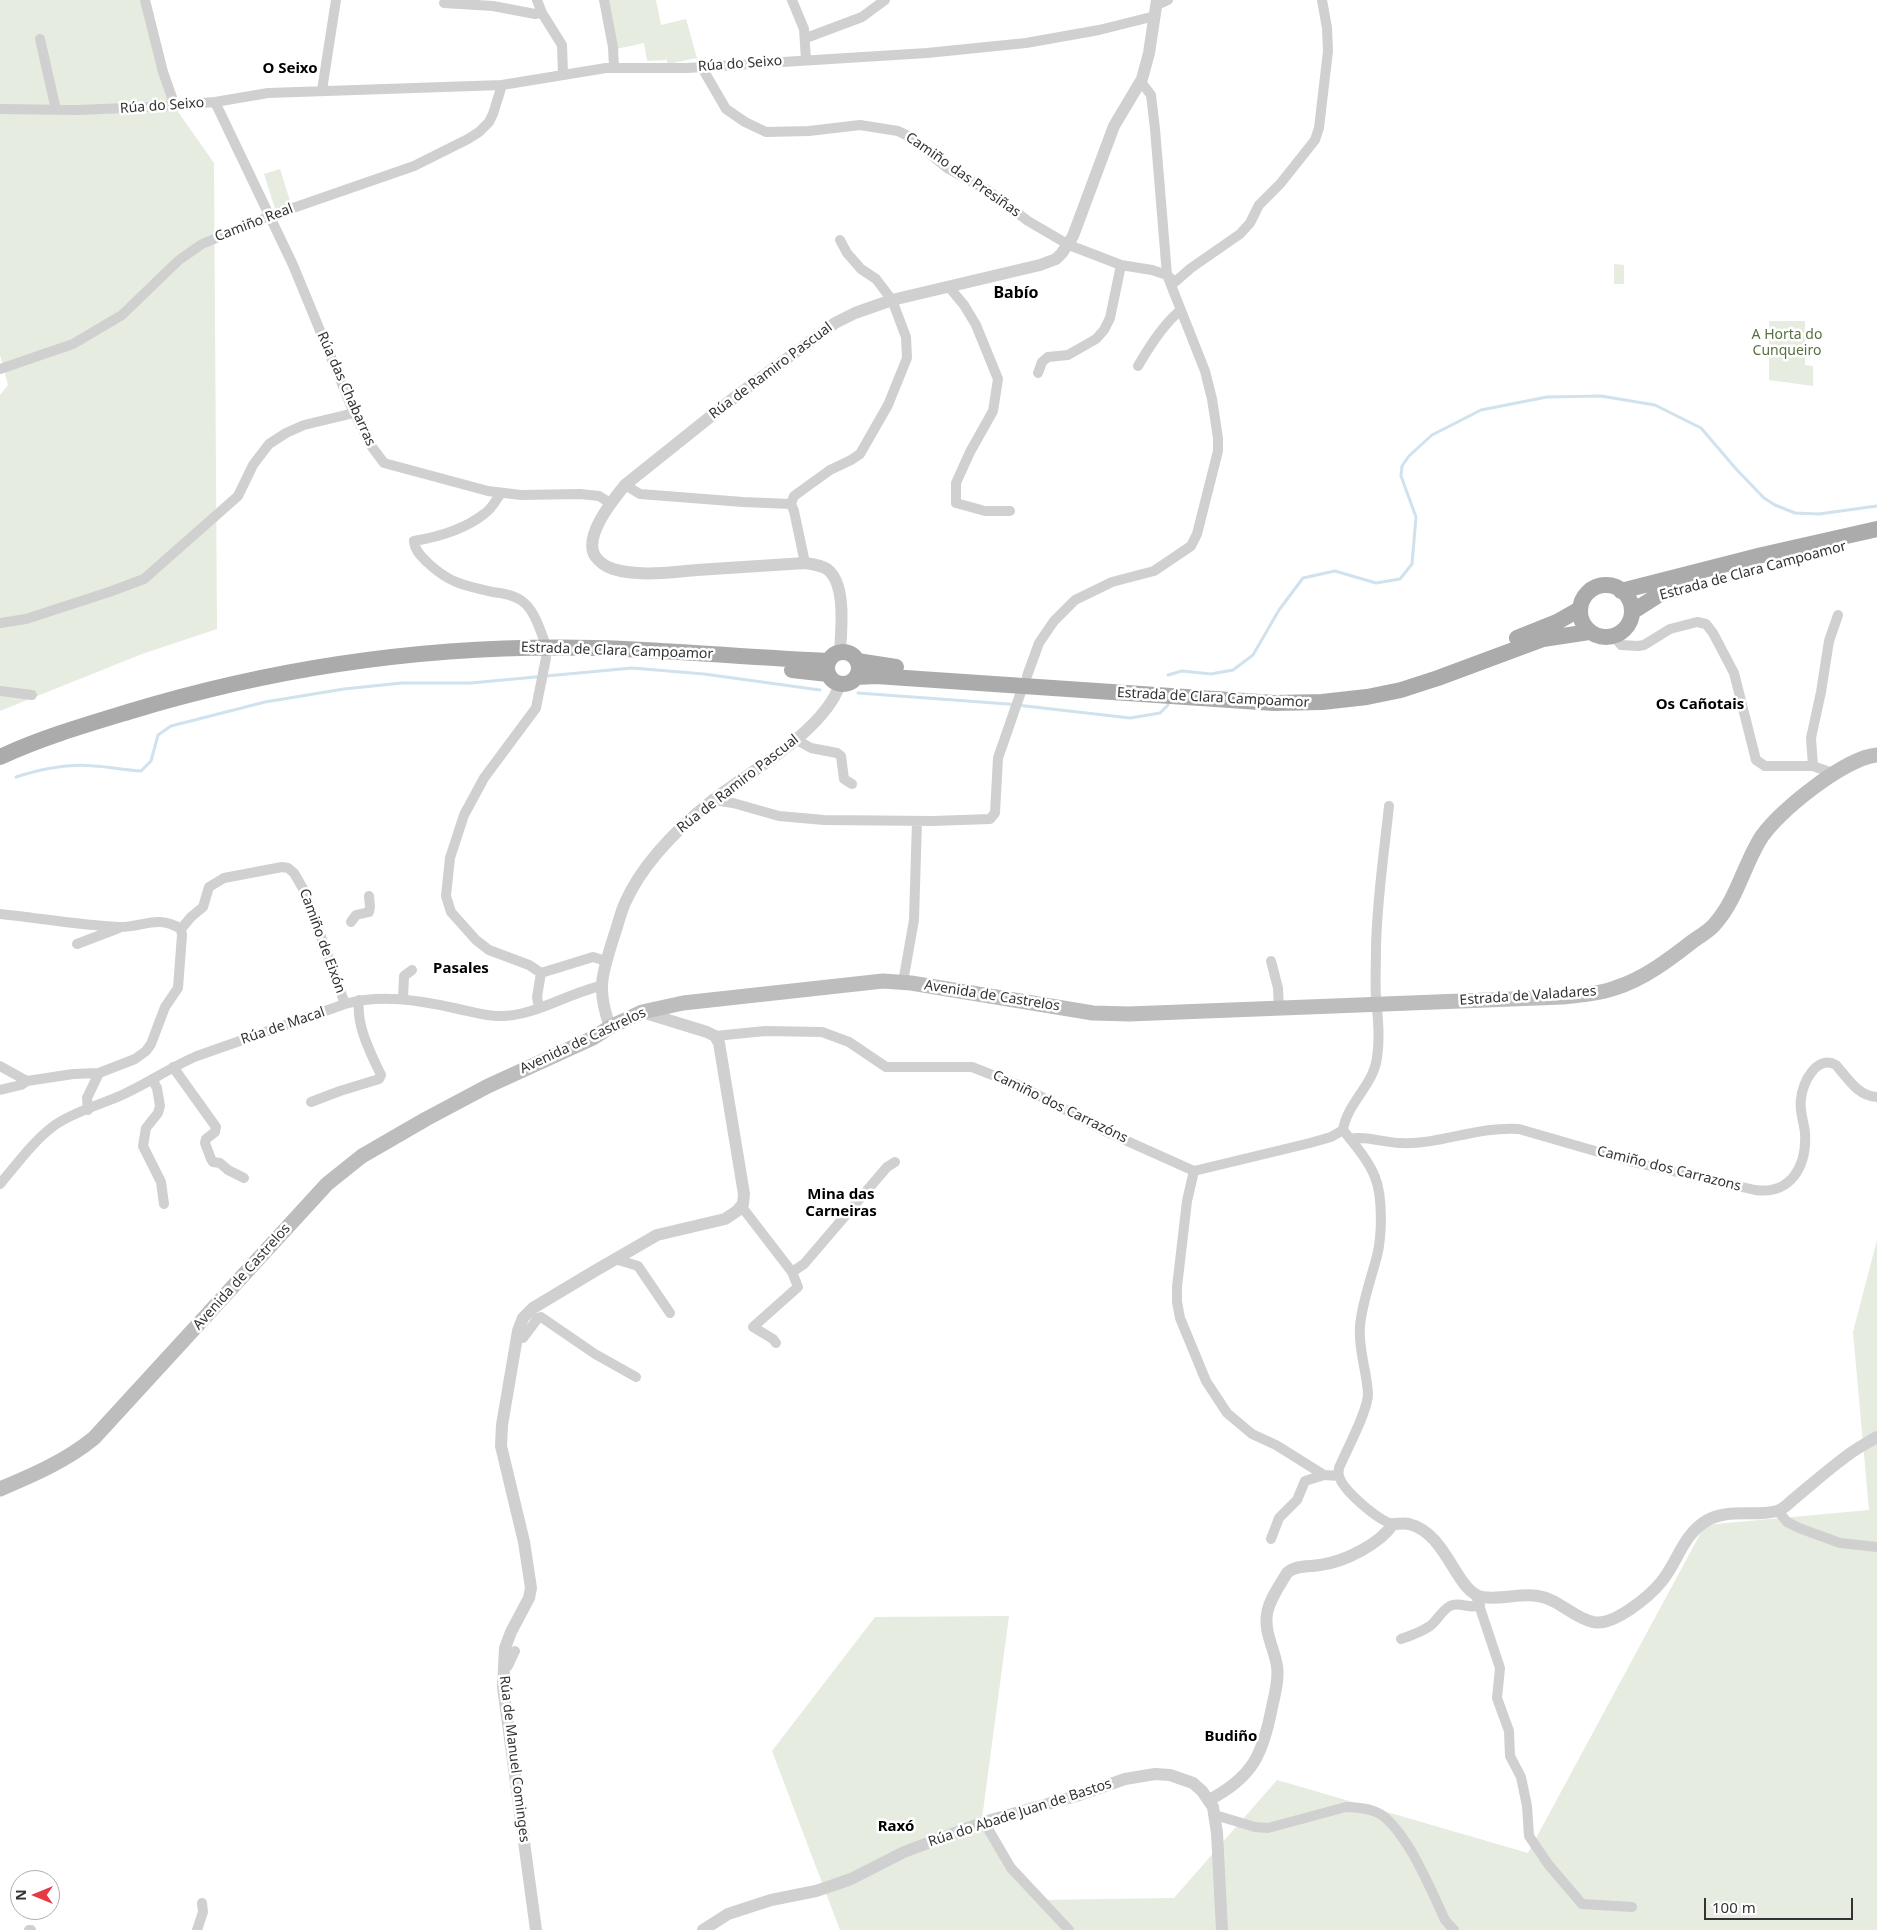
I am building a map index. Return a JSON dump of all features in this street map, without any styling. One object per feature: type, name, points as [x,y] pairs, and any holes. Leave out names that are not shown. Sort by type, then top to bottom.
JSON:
[{"type":"main road","name":"Estrada de Clara Campoamor","points":[[1762,555],[1790,541],[1877,522]]},
{"type":"main road","name":"Estrada de Clara Campoamor","points":[[834,668],[850,654],[857,661],[1023,687],[1205,689],[1275,693],[1322,692],[1375,685],[1432,670],[1557,622],[1580,609],[1586,594],[1599,586],[1614,587],[1621,591],[1762,555],[1877,529]]},
{"type":"main road","name":"Estrada de Clara Campoamor","points":[[0,769],[48,749],[105,729],[189,705],[278,685],[341,674],[476,660],[546,659],[666,651],[834,668],[849,683],[856,678],[876,676],[1274,703],[1322,702],[1367,697],[1401,690],[1543,640],[1590,632],[1605,637],[1614,636],[1626,627],[1632,612],[1660,594],[1772,563],[1877,539]]},
{"type":"main road","points":[[1621,591],[1627,596],[1632,612]]},
{"type":"main road","points":[[1580,609],[1580,617],[1590,632]]},
{"type":"main road","name":"Estrada de Clara Campoamor","points":[[0,757],[52,736],[161,701],[276,674],[404,655],[475,650],[546,659]]},
{"type":"main road","points":[[856,678],[859,669],[857,661]]},
{"type":"main road","name":"Estrada de Valadares","points":[[1377,1004],[1563,997],[1599,993],[1630,982],[1681,951],[1713,926],[1726,909],[1760,838],[1792,805],[1855,762],[1877,755]]},
{"type":"main road","name":"Avenida de Castrelos","points":[[0,1490],[59,1462],[81,1449],[94,1438],[327,1184],[349,1165],[393,1137],[488,1086],[593,1038],[610,1027],[642,1012],[682,1003],[866,982],[903,982],[1104,1014],[1377,1004]]},
{"type":"street","points":[[146,0],[163,72],[175,106]]},
{"type":"street","points":[[322,90],[336,0]]},
{"type":"street","points":[[537,0],[542,13],[562,46],[563,75]]},
{"type":"street","points":[[604,0],[613,47],[614,68]]},
{"type":"street","points":[[792,0],[804,29],[806,60]]},
{"type":"street","points":[[806,38],[862,17],[885,0]]},
{"type":"street","points":[[1167,276],[1175,282],[1191,268],[1240,234],[1250,223],[1260,205],[1280,184],[1315,140],[1319,128],[1328,51],[1327,28],[1322,0]]},
{"type":"street","points":[[444,2],[493,6],[535,14],[542,13]]},
{"type":"street","name":"Rúa do Seixo","points":[[0,109],[56,110],[175,106],[215,102],[268,93],[502,85],[589,70],[614,68],[686,68],[926,53],[1026,43],[1099,30],[1159,5]]},
{"type":"street","name":"Rúa de Ramiro Pascual","points":[[610,1027],[601,997],[602,973],[622,909],[638,879],[669,841],[713,800],[795,739],[823,714],[837,691],[834,668],[841,606],[838,585],[829,570],[822,566],[805,563],[674,572],[634,572],[612,569],[594,555],[592,542],[600,521],[610,503],[625,485],[660,455],[817,334],[855,313],[892,300],[1040,265],[1056,258],[1069,245],[1114,126],[1141,82],[1159,5]]},
{"type":"street","points":[[40,39],[56,110]]},
{"type":"street","name":"Camiño das Presiñas","points":[[701,66],[726,109],[745,122],[766,132],[809,131],[860,124],[898,131],[908,136],[947,168],[987,190],[1028,221],[1069,245],[1120,265],[1152,270],[1167,276]]},
{"type":"street","points":[[713,800],[733,803],[779,816],[824,820],[986,821],[993,817],[995,813],[998,758],[1039,643],[1054,621],[1075,600],[1112,582],[1154,571],[1191,546],[1198,534],[1218,451],[1218,438],[1212,399],[1205,371],[1167,276],[1156,129],[1151,95],[1141,82]]},
{"type":"street","name":"Camiño Real","points":[[0,369],[73,344],[122,316],[178,260],[202,244],[270,216],[414,166],[468,139],[489,122],[494,114],[502,85]]},
{"type":"street","name":"Rúa das Chabarras","points":[[215,102],[292,265],[354,413],[372,447],[384,463],[488,491],[521,495],[580,494],[599,496],[610,503]]},
{"type":"street","points":[[805,563],[791,504],[794,496],[830,470],[857,458],[888,405],[907,358],[902,325],[892,300],[876,279],[861,269],[840,240]]},
{"type":"street","points":[[1038,373],[1042,362],[1048,357],[1068,355],[1096,339],[1104,330],[1110,318],[1120,265]]},
{"type":"street","points":[[949,287],[964,305],[976,325],[998,379],[993,411],[970,452],[956,484],[956,503],[985,511],[1010,511]]},
{"type":"street","points":[[1138,366],[1149,347],[1172,317],[1181,310]]},
{"type":"street","points":[[0,623],[35,616],[144,579],[238,496],[254,465],[269,444],[286,433],[304,425],[354,413]]},
{"type":"street","points":[[625,485],[640,494],[791,504]]},
{"type":"street","points":[[501,493],[483,515],[438,537],[414,541],[415,548],[420,555],[450,581],[518,598],[527,605],[534,616],[546,659],[536,708],[484,778],[464,815],[450,858],[446,896],[451,912],[476,940],[489,950],[529,965],[541,973]]},
{"type":"street","points":[[1813,766],[1811,738],[1829,641],[1838,615]]},
{"type":"street","points":[[1614,636],[1621,645],[1638,646],[1644,645],[1670,629],[1696,622],[1706,624],[1713,633],[1734,673],[1756,760],[1765,766],[1813,766],[1835,774]]},
{"type":"street","points":[[0,691],[32,694]]},
{"type":"street","points":[[795,739],[811,748],[832,752],[841,756],[844,779],[852,784]]},
{"type":"street","points":[[1389,806],[1378,907],[1376,945],[1379,1042],[1372,1078],[1344,1121],[1343,1130],[1376,1178],[1381,1232],[1359,1335],[1368,1396],[1362,1416],[1339,1468],[1339,1476],[1356,1498],[1383,1521],[1394,1524],[1409,1524],[1422,1531],[1437,1544],[1449,1558],[1464,1585],[1478,1600],[1500,1668],[1497,1698],[1509,1731],[1510,1756],[1520,1777],[1527,1806],[1529,1836],[1548,1864],[1582,1904],[1632,1908]]},
{"type":"street","points":[[903,982],[914,920],[917,821]]},
{"type":"street","name":"Camiño de Eixón","points":[[181,929],[203,907],[209,886],[224,878],[282,867],[288,868],[294,873],[305,892],[345,1004]]},
{"type":"street","points":[[351,922],[356,915],[369,912],[369,896]]},
{"type":"street","points":[[0,914],[120,927]]},
{"type":"street","points":[[0,1090],[21,1085],[27,1081],[73,1074],[99,1073],[135,1059],[146,1051],[151,1044],[160,1019],[178,988],[181,929],[167,922],[156,921],[120,927],[77,944]]},
{"type":"street","points":[[541,973],[593,957],[606,961]]},
{"type":"street","points":[[1271,961],[1278,988],[1279,1009]]},
{"type":"street","points":[[403,999],[404,976],[412,970]]},
{"type":"street","points":[[539,1007],[537,997],[541,973]]},
{"type":"street","name":"Rúa de Macal","points":[[0,1184],[44,1134],[56,1124],[121,1096],[173,1066],[197,1056],[345,1004],[359,1000],[403,999],[501,1016],[526,1012],[601,986]]},
{"type":"street","points":[[311,1102],[379,1079],[380,1075],[366,1041],[358,1010],[359,1000]]},
{"type":"street","points":[[642,1012],[700,1029],[715,1036],[719,1043],[743,1177],[744,1194],[743,1204],[740,1208],[745,1211],[792,1272],[798,1287],[752,1327],[776,1343]]},
{"type":"street","name":"Camiño dos Carrazóns","points":[[715,1036],[765,1031],[809,1030],[822,1032],[849,1042],[886,1068],[972,1067],[1023,1087],[1107,1132],[1194,1171]]},
{"type":"street","name":"Camiño dos Carrazons","points":[[1350,1139],[1411,1143],[1464,1133],[1518,1129],[1633,1162],[1755,1190],[1773,1191],[1782,1188],[1799,1170],[1803,1158],[1805,1134],[1800,1098],[1813,1069],[1819,1064],[1832,1063],[1836,1065],[1854,1087],[1868,1096],[1877,1097]]},
{"type":"street","points":[[0,1066],[27,1081]]},
{"type":"street","points":[[173,1066],[216,1127],[215,1132],[204,1143],[211,1160],[220,1163],[228,1170],[244,1178]]},
{"type":"street","points":[[88,1110],[87,1098],[99,1073]]},
{"type":"street","points":[[152,1079],[157,1088],[160,1106],[158,1114],[146,1128],[143,1146],[161,1182],[164,1204]]},
{"type":"street","points":[[1324,1475],[1276,1445],[1252,1434],[1227,1413],[1206,1381],[1180,1318],[1177,1286],[1186,1211],[1194,1171],[1310,1143],[1331,1137],[1343,1130]]},
{"type":"street","points":[[792,1272],[804,1264],[887,1167],[895,1162]]},
{"type":"street","name":"Rúa de Manuel Cominges","points":[[536,1930],[503,1687],[503,1666],[508,1640],[531,1588],[524,1542],[501,1446],[502,1425],[517,1338],[523,1318],[533,1308],[615,1259],[657,1235],[725,1219],[740,1208]]},
{"type":"street","points":[[615,1259],[638,1266],[670,1313]]},
{"type":"street","points":[[517,1338],[523,1338],[538,1318],[541,1317],[595,1354],[636,1378]]},
{"type":"street","points":[[1478,1600],[1536,1595],[1546,1597],[1592,1622],[1602,1623],[1612,1619],[1648,1597],[1663,1580],[1691,1533],[1705,1522],[1717,1515],[1778,1511],[1849,1454],[1877,1437]]},
{"type":"street","points":[[1271,1539],[1279,1518],[1297,1500],[1306,1480],[1324,1475],[1339,1476]]},
{"type":"street","points":[[1778,1511],[1788,1522],[1799,1528],[1840,1542],[1877,1547]]},
{"type":"street","points":[[1209,1800],[1225,1792],[1251,1768],[1264,1744],[1278,1676],[1268,1635],[1266,1616],[1268,1608],[1287,1573],[1291,1569],[1322,1565],[1360,1551],[1381,1538],[1394,1524]]},
{"type":"street","points":[[1401,1639],[1430,1626],[1452,1605],[1475,1607],[1478,1600]]},
{"type":"street","points":[[503,1666],[508,1666],[515,1651]]},
{"type":"street","name":"Rúa do Abade Juan de Bastos","points":[[703,1930],[735,1912],[770,1900],[834,1886],[904,1852],[984,1822],[1139,1776],[1155,1774],[1182,1778],[1202,1791],[1209,1800],[1215,1815],[1222,1930]]},
{"type":"street","points":[[1215,1815],[1255,1827],[1268,1828],[1346,1807],[1357,1807],[1382,1815],[1395,1828],[1406,1844],[1445,1920],[1454,1930]]},
{"type":"street","points":[[984,1822],[1011,1868],[1069,1930]]},
{"type":"street","points":[[197,1930],[203,1912],[202,1903]]},
{"type":"green space","points":[[0,0],[141,0],[169,99],[214,163],[217,629],[142,654],[0,711],[0,395],[8,385],[0,355]]},
{"type":"green space","points":[[602,0],[656,0],[661,25],[686,19],[697,58],[667,64],[667,60],[647,61],[644,43],[616,49]]},
{"type":"green space","points":[[280,169],[291,204],[275,209],[264,174]]},
{"type":"green space","points":[[1614,264],[1624,265],[1624,284],[1614,284]]},
{"type":"green space","name":"A Horta do Cunqueiro","points":[[1769,321],[1805,321],[1805,365],[1813,366],[1813,386],[1769,380]]},
{"type":"green space","points":[[1877,1240],[1877,1930],[840,1930],[772,1751],[875,1617],[1009,1616],[981,1826],[1040,1900],[1174,1898],[1277,1780],[1528,1853],[1705,1525],[1869,1510],[1853,1332]]},
{"type":"waterway","points":[[1168,675],[1182,671],[1211,674],[1233,670],[1253,655],[1279,610],[1303,578],[1335,571],[1376,583],[1400,579],[1412,564],[1416,517],[1401,476],[1402,466],[1409,456],[1432,435],[1481,410],[1547,397],[1601,396],[1655,405],[1701,428],[1737,470],[1764,498],[1775,505],[1795,513],[1819,514],[1877,506]]},
{"type":"waterway","points":[[16,777],[45,769],[74,765],[141,771],[151,761],[158,735],[171,726],[265,702],[344,689],[402,683],[471,683],[632,668],[704,674],[820,690]]},
{"type":"waterway","points":[[858,693],[1008,704],[1130,718],[1160,713],[1168,705]]},
{"type":"district","name":"O Seixo","points":[[290,69]]},
{"type":"district","name":"Babío","points":[[1016,293]]},
{"type":"district","name":"Os Cañotais","points":[[1700,705]]},
{"type":"district","name":"Pasales","points":[[461,969]]},
{"type":"district","name":"Mina das Carneiras","points":[[841,1204]]},
{"type":"district","name":"Budiño","points":[[1231,1737]]},
{"type":"district","name":"Raxó","points":[[896,1827]]}]
